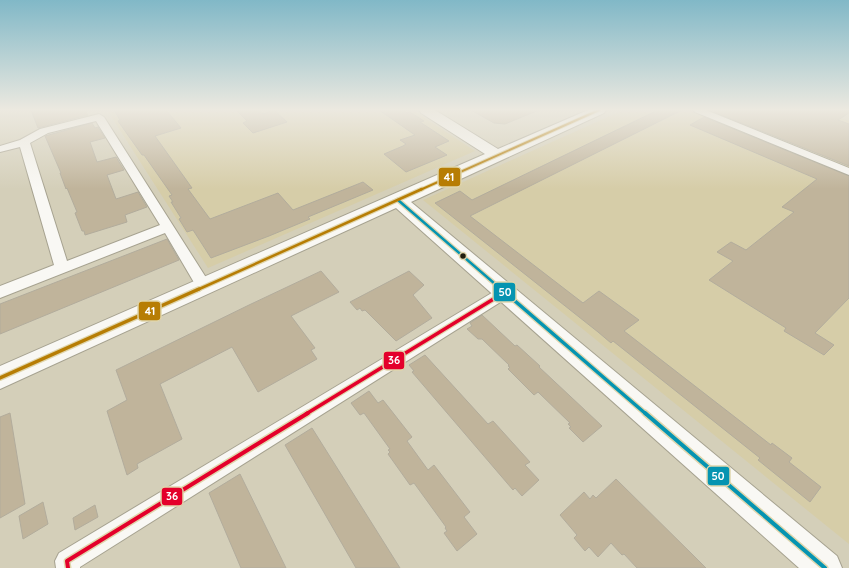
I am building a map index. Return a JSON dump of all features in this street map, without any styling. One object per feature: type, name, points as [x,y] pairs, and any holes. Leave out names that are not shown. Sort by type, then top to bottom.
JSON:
[{"type":"street","points":[[0,149],[24,142],[34,137]]},
{"type":"street","points":[[111,137],[168,226],[204,287]]},
{"type":"street","points":[[474,137],[502,152]]},
{"type":"street","points":[[479,137],[502,152]]},
{"type":"street","points":[[0,378],[538,137]]},
{"type":"street","points":[[763,137],[849,172]]},
{"type":"street","points":[[24,142],[62,268]]},
{"type":"street","points":[[398,200],[825,568]]},
{"type":"street","points":[[0,292],[168,226]]},
{"type":"street","points":[[68,568],[67,561],[505,292]]},
{"type":"shaded area","points":[[124,137],[453,137],[475,151],[208,268]]},
{"type":"shaded area","points":[[564,137],[849,137],[849,544],[423,200]]},
{"type":"building","points":[[45,137],[104,137],[105,138],[90,142],[97,162],[116,157],[124,170],[107,175],[116,199],[138,192],[147,207],[125,215],[127,222],[85,235],[75,213],[77,212],[67,188],[66,189],[61,173]]},
{"type":"building","points":[[129,137],[155,137],[192,188],[188,189],[210,219],[278,193],[293,210],[363,182],[373,190],[308,217],[310,219],[211,258],[193,230],[187,232],[179,219],[181,218],[171,202],[173,202],[169,196],[172,195],[144,155],[142,155]]},
{"type":"building","points":[[410,137],[442,137],[449,141],[435,147],[447,155],[406,172],[384,154],[406,144],[400,140]]},
{"type":"building","points":[[603,137],[629,137],[470,216],[583,303],[599,291],[639,320],[624,331],[771,445],[772,443],[792,458],[789,462],[821,487],[810,502],[758,460],[760,458],[613,341],[611,343],[435,203],[460,191],[472,200]]},
{"type":"building","points":[[717,137],[752,137],[849,176],[849,298],[815,333],[834,345],[824,355],[784,331],[786,328],[709,280],[733,261],[717,252],[731,242],[746,250],[794,212],[782,207],[817,179]]},
{"type":"building","points":[[775,137],[849,137],[849,166]]},
{"type":"building","points":[[167,239],[179,260],[0,334],[0,304]]},
{"type":"building","points":[[321,271],[339,292],[291,316],[315,348],[311,350],[317,359],[258,392],[232,347],[160,384],[182,439],[137,464],[138,468],[127,475],[107,411],[127,400],[116,370]]},
{"type":"building","points":[[409,271],[424,285],[413,295],[432,318],[396,341],[365,310],[362,311],[360,308],[357,310],[350,302]]},
{"type":"building","points":[[482,315],[515,346],[517,345],[540,366],[539,367],[602,426],[583,442],[569,428],[571,427],[568,424],[570,423],[538,392],[534,395],[508,369],[510,367],[508,366],[509,365],[482,339],[478,339],[467,329],[472,326],[470,323]]},
{"type":"building","points":[[425,355],[488,424],[493,421],[530,462],[525,465],[539,480],[522,496],[515,488],[513,490],[412,372],[414,371],[409,365]]},
{"type":"building","points":[[369,391],[378,403],[383,400],[412,437],[407,441],[428,470],[434,465],[470,512],[464,517],[477,534],[457,551],[444,533],[447,531],[445,528],[446,527],[414,483],[410,485],[388,454],[390,452],[388,450],[390,449],[364,413],[360,415],[351,403]]},
{"type":"building","points":[[10,413],[25,504],[0,518],[0,417]]},
{"type":"building","points":[[312,428],[400,568],[356,568],[285,445]]},
{"type":"building","points":[[240,474],[286,568],[241,568],[209,493]]},
{"type":"building","points":[[616,479],[706,568],[637,568],[611,543],[598,557],[589,547],[585,551],[574,538],[577,535],[560,515],[584,492],[590,499],[593,495],[596,498]]},
{"type":"building","points":[[43,502],[48,524],[23,539],[19,516]]},
{"type":"building","points":[[95,505],[98,517],[75,530],[73,518]]},
{"type":"transit line","name":"41","points":[[0,378],[540,137]]},
{"type":"transit line","name":"50","points":[[398,200],[825,568]]},
{"type":"transit line","name":"36","points":[[68,568],[67,561],[505,292]]}]
